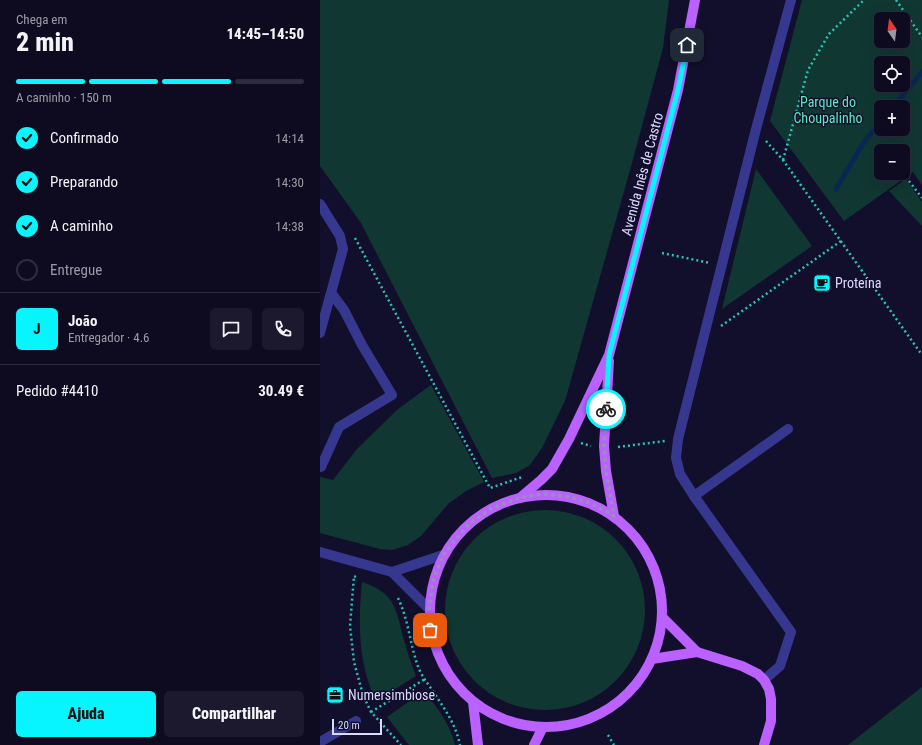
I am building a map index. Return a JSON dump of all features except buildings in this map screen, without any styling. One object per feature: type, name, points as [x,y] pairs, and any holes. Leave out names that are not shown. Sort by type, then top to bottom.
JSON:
[{"type":"main road","name":"Avenida Inês de Castro","points":[[521,497],[552,469],[569,439],[609,355],[678,90],[695,0]]},
{"type":"main road","name":"Avenida Inês de Castro","points":[[609,355],[604,446],[606,471],[614,516]]},
{"type":"main road","points":[[545,494],[570,497],[593,504],[614,516],[632,532],[646,550],[656,572],[661,594],[662,617],[659,639],[652,659],[638,681],[621,699],[600,714],[572,724],[543,727],[524,725],[506,720],[473,702],[457,686],[435,649],[430,630],[429,609],[433,581],[443,555],[468,525],[490,509],[521,497],[545,494]]},
{"type":"main road","points":[[662,617],[697,652]]},
{"type":"main road","points":[[652,659],[697,652],[750,669],[758,674],[764,680],[772,699],[772,710],[764,745]]},
{"type":"main road","points":[[473,702],[478,745]]},
{"type":"main road","points":[[534,745],[543,727]]},
{"type":"street","points":[[764,680],[780,666],[790,632],[694,496],[680,474],[676,458],[678,439],[756,130],[791,0]]},
{"type":"street","points":[[320,204],[340,236],[344,249],[320,333]]},
{"type":"street","points":[[320,466],[321,467],[339,427],[392,395],[362,345],[344,310],[332,294]]},
{"type":"street","points":[[694,496],[788,429]]},
{"type":"street","points":[[320,552],[392,572],[429,609]]},
{"type":"street","points":[[392,572],[443,555]]},
{"type":"street","points":[[320,742],[356,721]]},
{"type":"path","points":[[783,160],[808,70],[829,34],[864,0]]},
{"type":"path","points":[[896,0],[922,37]]},
{"type":"path","points":[[756,130],[783,160],[922,355]]},
{"type":"path","points":[[909,181],[922,198]]},
{"type":"path","points":[[352,232],[490,488],[527,475]]},
{"type":"path","points":[[704,338],[841,241]]},
{"type":"path","points":[[662,253],[722,266]]},
{"type":"path","points":[[618,447],[678,439]]},
{"type":"path","points":[[580,443],[591,446]]},
{"type":"path","points":[[360,578],[354,576],[350,626],[354,662],[363,695],[371,712],[401,745]]},
{"type":"path","points":[[396,595],[402,606],[408,624],[412,646],[419,670],[450,718],[457,731],[460,745]]},
{"type":"path","points":[[356,721],[425,679]]},
{"type":"path","points":[[608,735],[614,745]]},
{"type":"green space","points":[[320,0],[669,0],[663,48],[565,401],[542,448],[530,465],[516,473],[492,478],[361,223],[320,166]]},
{"type":"green space","name":"Parque do Choupalinho","points":[[802,0],[922,0],[922,185],[913,172],[910,174],[910,144],[874,144],[874,180],[902,180],[844,221],[770,121]]},
{"type":"green space","points":[[756,169],[812,246],[722,309]]},
{"type":"green space","points":[[907,180],[922,202],[922,226],[889,191]]},
{"type":"green space","points":[[431,385],[484,482],[466,491],[448,504],[421,536],[408,545],[392,550],[380,549],[320,533],[320,477],[333,480],[357,449],[398,409]]},
{"type":"green space","points":[[545,510],[564,512],[592,522],[608,533],[622,547],[633,563],[637,572],[643,591],[645,610],[643,629],[633,657],[622,673],[608,687],[592,698],[583,702],[564,708],[545,710],[526,708],[498,698],[482,687],[468,673],[457,657],[453,648],[447,629],[445,610],[447,591],[457,563],[468,547],[482,533],[498,522],[507,518],[526,512]]},
{"type":"green space","points":[[362,582],[381,591],[392,602],[416,676],[376,701],[366,672],[361,643],[360,613]]},
{"type":"green space","points":[[922,687],[922,745],[848,745]]},
{"type":"green space","points":[[424,691],[446,723],[455,745],[409,745],[387,717]]},
{"type":"waterway","points":[[899,100],[922,72]]},
{"type":"waterway","points":[[836,189],[864,142],[874,130]]},
{"type":"way so far","points":[[430,630],[429,609],[433,581],[443,555],[468,525],[490,509],[521,497],[545,494],[570,497],[593,504],[614,516],[606,471],[604,446],[606,409]]},
{"type":"place","name":"Proteína","points":[[822,283]]},
{"type":"place","name":"Numersimbiose","points":[[335,695]]},
{"type":"route","points":[[606,409],[609,355],[678,90],[687,45]]}]
